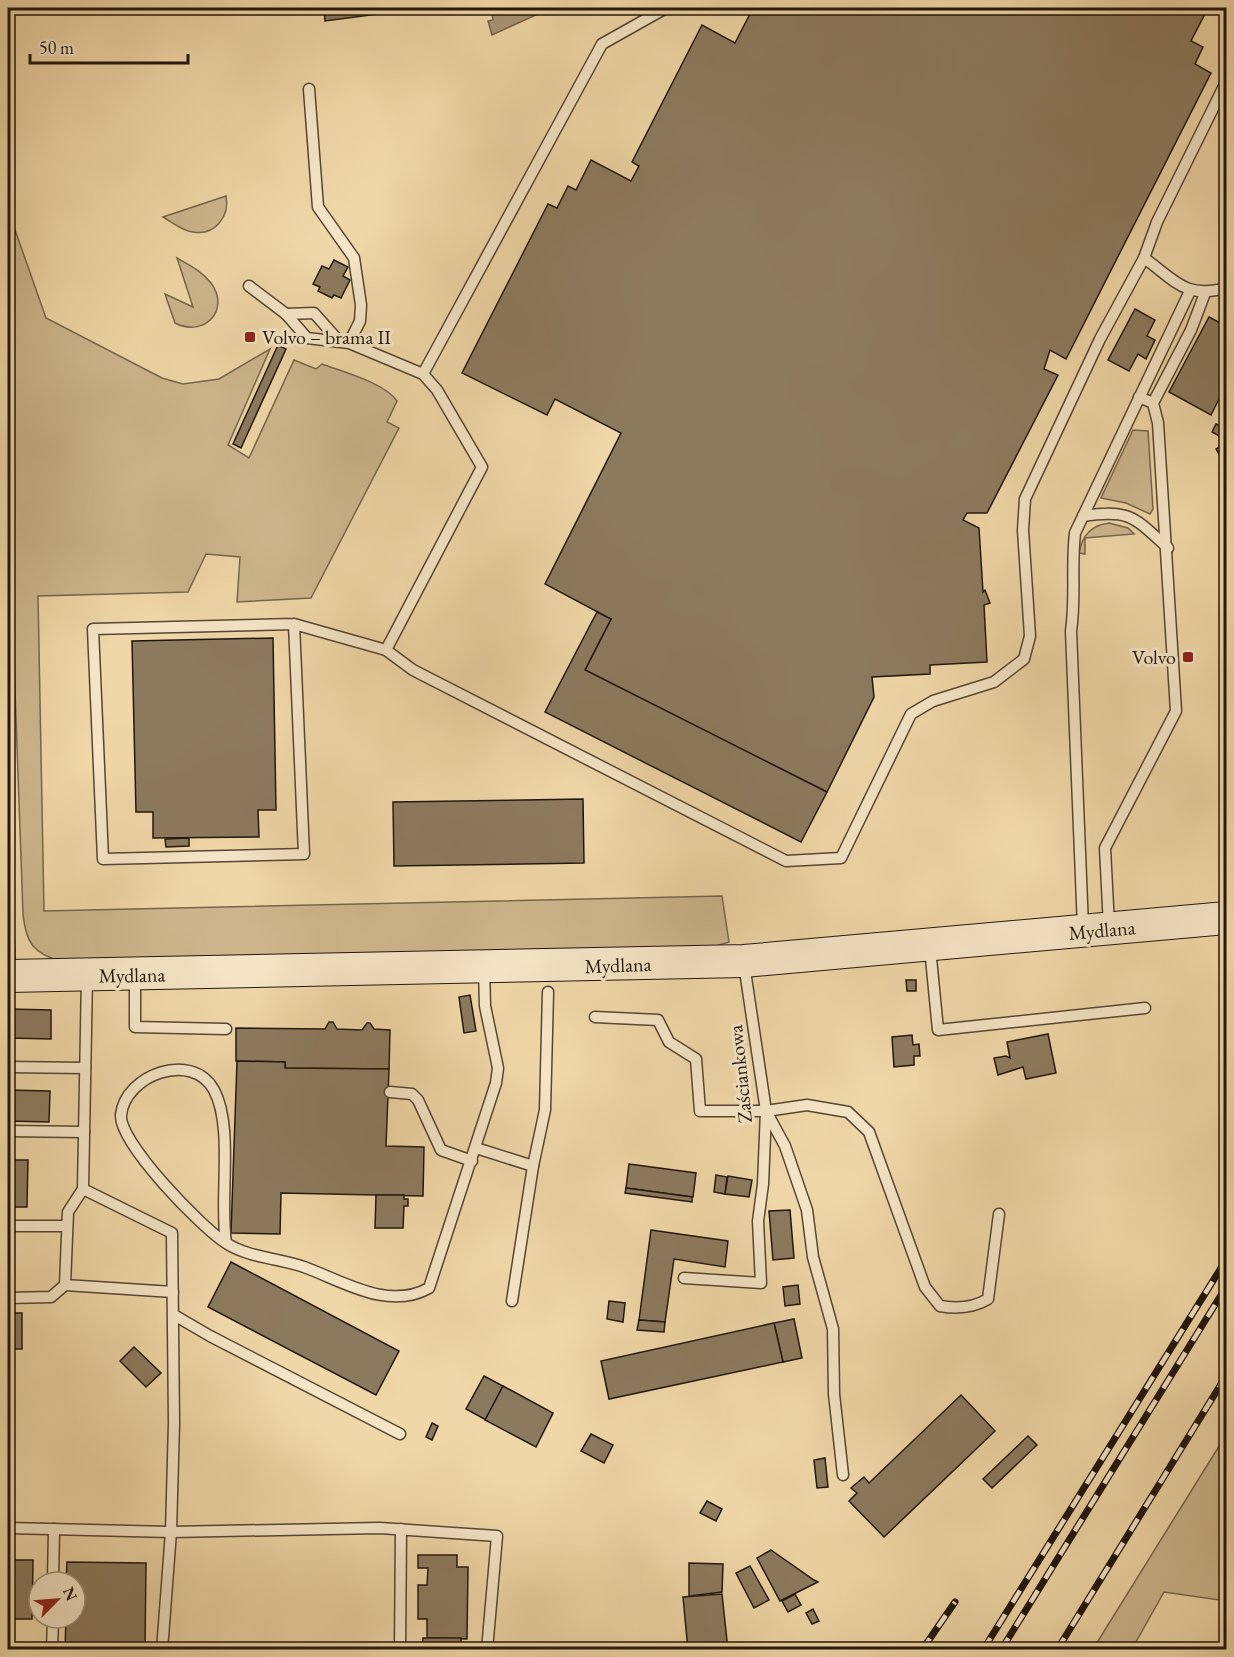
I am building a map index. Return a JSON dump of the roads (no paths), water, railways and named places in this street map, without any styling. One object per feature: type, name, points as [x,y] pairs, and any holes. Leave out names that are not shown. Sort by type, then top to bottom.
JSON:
[{"type":"street","name":"Mydlana","points":[[9,976],[744,961],[1227,918]]},
{"type":"lane","points":[[423,374],[602,44],[666,8]]},
{"type":"lane","points":[[294,624],[304,854],[103,859],[93,629],[294,624],[386,650],[413,670],[786,861],[841,858],[911,714],[933,701],[994,682],[1024,659],[1030,636],[1023,530],[1025,499],[1100,339],[1144,258],[1157,222],[1227,82]]},
{"type":"lane","points":[[309,89],[318,207],[354,258],[356,270],[361,305],[360,321],[349,343]]},
{"type":"lane","points":[[1144,258],[1190,291],[1205,294],[1227,288]]},
{"type":"lane","points":[[249,286],[286,314],[307,338],[349,343],[423,374],[437,390],[482,466],[386,650]]},
{"type":"lane","points":[[1096,930],[1081,823],[1071,631],[1075,605],[1072,555],[1075,533],[1190,291]]},
{"type":"lane","points":[[1096,930],[1105,848],[1176,711],[1168,548],[1158,423],[1153,403],[1191,330],[1205,294]]},
{"type":"lane","points":[[286,314],[314,313],[338,340]]},
{"type":"lane","points":[[1139,397],[1153,403]]},
{"type":"lane","points":[[1083,516],[1116,512],[1132,517],[1168,548]]},
{"type":"lane","points":[[8,925],[9,976]]},
{"type":"lane","points":[[930,945],[938,1030],[1145,1008]]},
{"type":"lane","name":"Zaściankowa","points":[[684,1278],[761,1282],[758,1221],[763,1184],[766,1111],[744,961]]},
{"type":"lane","points":[[226,1244],[222,1219],[225,1138],[213,1089],[195,1073],[180,1070],[159,1072],[141,1083],[124,1101],[121,1118],[130,1143],[190,1211],[226,1244],[250,1254],[303,1267],[349,1287],[401,1297],[417,1295],[429,1288],[472,1161],[498,1068],[485,1006],[484,968]]},
{"type":"lane","points":[[135,975],[135,1027],[226,1029]]},
{"type":"lane","points":[[65,1285],[68,1212],[83,1189],[87,976]]},
{"type":"lane","points":[[512,1301],[533,1166],[545,1110],[548,992]]},
{"type":"lane","points":[[595,1017],[657,1020],[669,1042],[696,1059],[700,1111],[766,1111],[807,1105],[848,1112],[869,1132],[925,1287],[940,1306],[955,1309],[979,1305],[988,1299],[999,1214]]},
{"type":"lane","points":[[8,1067],[85,1068]]},
{"type":"lane","points":[[390,1092],[412,1094],[418,1100],[441,1150],[472,1161]]},
{"type":"lane","points":[[766,1111],[785,1146],[807,1210],[813,1257],[832,1329],[834,1394],[843,1475]]},
{"type":"lane","points":[[8,1131],[84,1132]]},
{"type":"lane","points":[[476,1148],[533,1166]]},
{"type":"lane","points":[[83,1189],[172,1233],[174,1315],[171,1532],[162,1650]]},
{"type":"lane","points":[[8,1226],[67,1226]]},
{"type":"lane","points":[[8,1298],[51,1297],[65,1285],[173,1292]]},
{"type":"lane","points":[[174,1315],[210,1336],[400,1434]]},
{"type":"lane","points":[[8,1528],[171,1532],[401,1529],[497,1536],[487,1650]]},
{"type":"lane","points":[[53,1570],[54,1529]]},
{"type":"lane","points":[[400,1650],[401,1529]]},
{"type":"lane","points":[[52,1650],[53,1630]]},
{"type":"railway","points":[[983,1650],[1226,1260]]},
{"type":"railway","points":[[1001,1650],[1226,1287]]},
{"type":"railway","points":[[1057,1650],[1226,1376]]},
{"type":"railway","points":[[922,1650],[955,1602]]},
{"type":"place","name":"Volvo – brama II","points":[[250,337]]},
{"type":"place","name":"Volvo","points":[[1188,657]]}]
